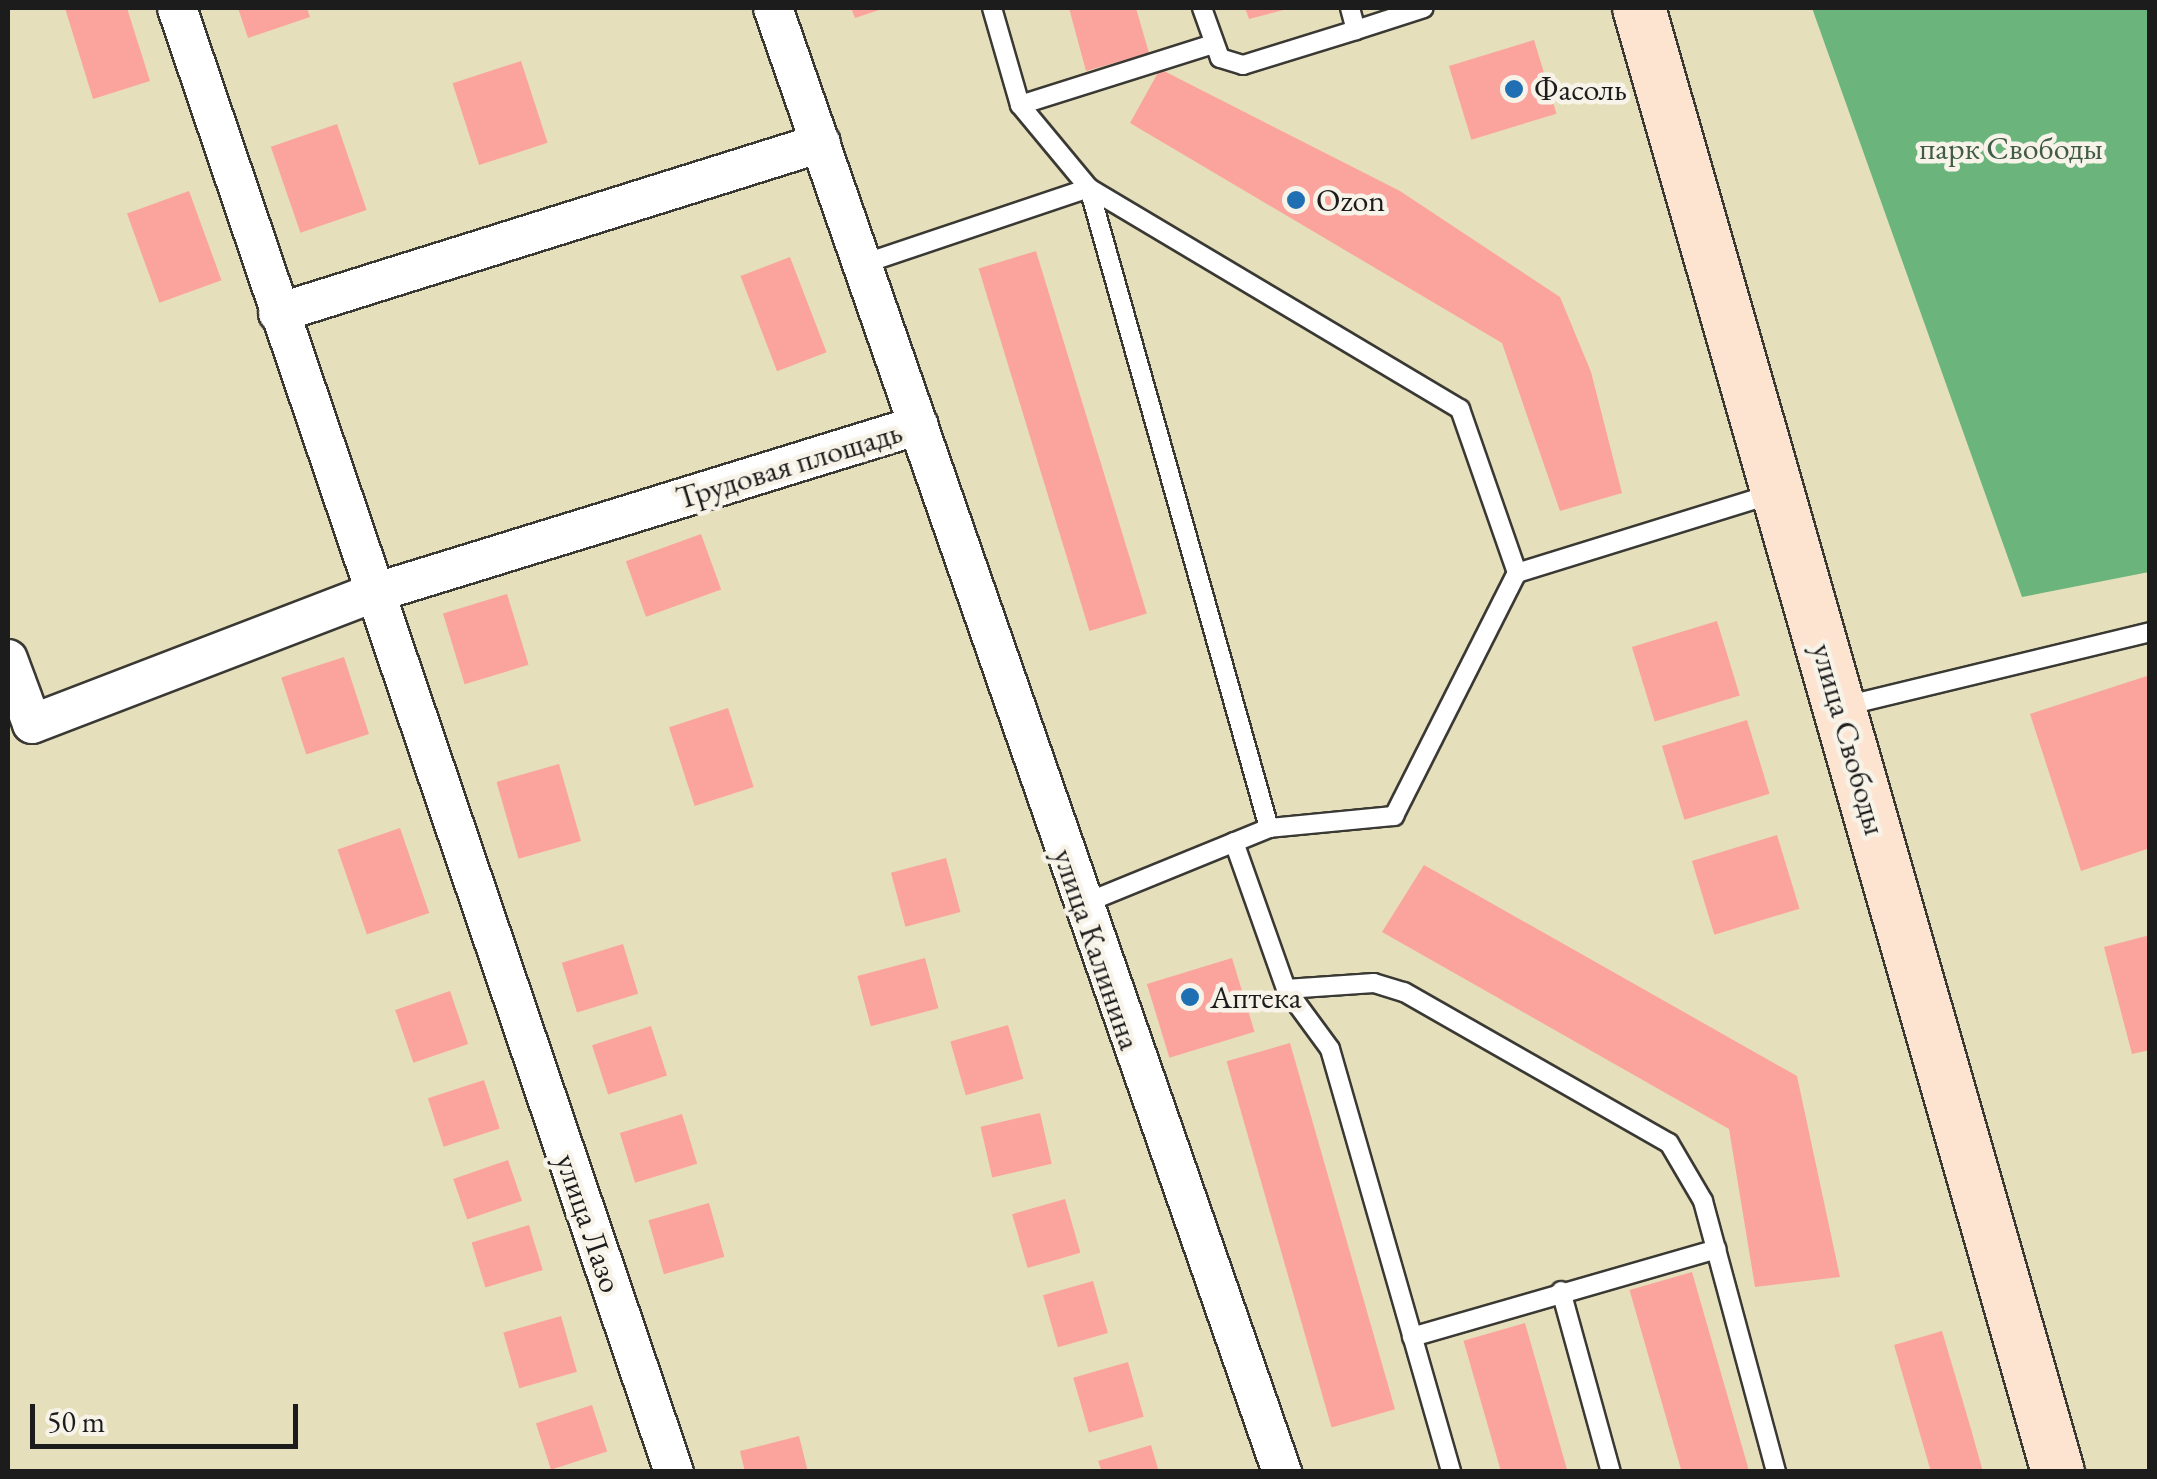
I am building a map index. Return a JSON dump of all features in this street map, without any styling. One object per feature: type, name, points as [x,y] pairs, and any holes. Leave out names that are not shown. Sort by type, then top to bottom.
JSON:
[{"type":"main road","name":"улица Свободы","points":[[1639,8],[2058,1472]]},
{"type":"street","points":[[177,8],[374,594]]},
{"type":"street","name":"Трудовая площадь","points":[[8,659],[32,724],[374,594],[919,424],[772,8]]},
{"type":"street","points":[[278,313],[820,143]]},
{"type":"street","name":"улица Калинина","points":[[919,424],[1080,905],[1282,1472]]},
{"type":"street","name":"улица Лазо","points":[[374,594],[674,1472]]},
{"type":"lane","points":[[992,8],[1020,105],[1089,188],[1460,409],[1517,573],[1394,816],[1270,828],[1080,905]]},
{"type":"lane","points":[[1202,8],[1220,58],[1243,65],[1424,8]]},
{"type":"lane","points":[[1350,8],[1356,30]]},
{"type":"lane","points":[[1020,105],[1214,44]]},
{"type":"lane","points":[[863,264],[1089,188]]},
{"type":"lane","points":[[1089,188],[1270,828]]},
{"type":"lane","points":[[1517,573],[1778,493]]},
{"type":"lane","points":[[1840,707],[2150,632]]},
{"type":"lane","points":[[1234,842],[1286,989],[1330,1049],[1451,1472]]},
{"type":"lane","points":[[1286,989],[1374,983],[1404,992],[1669,1142],[1686,1164],[1717,1249],[1776,1472]]},
{"type":"lane","points":[[1412,1337],[1717,1249]]},
{"type":"lane","points":[[1561,1291],[1611,1472]]},
{"type":"green space","name":"парк Свободы","points":[[1812,8],[2149,8],[2149,572],[2022,597]]},
{"type":"building","points":[[65,8],[127,8],[150,81],[93,99]]},
{"type":"building","points":[[238,8],[307,8],[310,17],[248,38]]},
{"type":"building","points":[[851,8],[885,8],[855,18]]},
{"type":"building","points":[[1069,8],[1136,8],[1149,53],[1086,71]]},
{"type":"building","points":[[1245,8],[1286,8],[1287,9],[1249,19]]},
{"type":"building","points":[[1534,40],[1557,114],[1471,140],[1449,66]]},
{"type":"building","points":[[521,61],[548,143],[479,165],[453,83]]},
{"type":"building","points":[[1160,69],[1400,191],[1560,297],[1591,372],[1622,493],[1560,511],[1502,343],[1130,123]]},
{"type":"building","points":[[337,124],[367,210],[300,233],[271,147]]},
{"type":"building","points":[[189,191],[221,280],[159,303],[127,214]]},
{"type":"building","points":[[1036,251],[1147,613],[1089,631],[979,269]]},
{"type":"building","points":[[790,257],[827,352],[777,371],[741,276]]},
{"type":"building","points":[[701,534],[721,589],[646,617],[626,561]]},
{"type":"building","points":[[507,594],[529,665],[465,684],[443,614]]},
{"type":"building","points":[[1717,621],[1740,696],[1655,722],[1632,647]]},
{"type":"building","points":[[344,657],[369,734],[306,754],[281,677]]},
{"type":"building","points":[[2150,675],[2150,848],[2081,871],[2030,714]]},
{"type":"building","points":[[728,708],[754,787],[695,806],[669,727]]},
{"type":"building","points":[[1747,720],[1770,794],[1684,820],[1662,746]]},
{"type":"building","points":[[559,764],[581,841],[519,859],[497,782]]},
{"type":"building","points":[[400,828],[429,913],[367,935],[338,849]]},
{"type":"building","points":[[1777,835],[1800,909],[1714,935],[1692,861]]},
{"type":"building","points":[[946,858],[960,912],[905,927],[891,873]]},
{"type":"building","points":[[1424,865],[1797,1076],[1840,1277],[1755,1287],[1729,1129],[1382,932]]},
{"type":"building","points":[[2150,935],[2150,1050],[2132,1054],[2104,947]]},
{"type":"building","points":[[623,944],[638,994],[577,1012],[562,963]]},
{"type":"building","points":[[925,958],[938,1008],[871,1026],[857,976]]},
{"type":"building","points":[[1232,958],[1255,1032],[1169,1058],[1147,984]]},
{"type":"building","points":[[450,991],[468,1044],[413,1063],[395,1010]]},
{"type":"building","points":[[1008,1025],[1023,1079],[966,1095],[950,1042]]},
{"type":"building","points":[[651,1026],[667,1075],[608,1095],[592,1045]]},
{"type":"building","points":[[1290,1043],[1395,1409],[1332,1427],[1227,1061]]},
{"type":"building","points":[[484,1080],[500,1129],[444,1147],[428,1098]]},
{"type":"building","points":[[1040,1113],[1052,1164],[992,1177],[981,1127]]},
{"type":"building","points":[[682,1114],[697,1164],[635,1183],[620,1133]]},
{"type":"building","points":[[508,1160],[522,1201],[467,1220],[453,1179]]},
{"type":"building","points":[[1065,1199],[1080,1253],[1028,1268],[1012,1214]]},
{"type":"building","points":[[709,1203],[724,1257],[664,1274],[648,1220]]},
{"type":"building","points":[[529,1225],[543,1270],[485,1287],[472,1243]]},
{"type":"building","points":[[1692,1272],[1749,1472],[1682,1472],[1630,1290]]},
{"type":"building","points":[[1093,1281],[1108,1333],[1058,1347],[1043,1295]]},
{"type":"building","points":[[561,1316],[577,1372],[519,1388],[503,1333]]},
{"type":"building","points":[[1525,1323],[1568,1472],[1501,1472],[1463,1341]]},
{"type":"building","points":[[1942,1331],[1983,1472],[1931,1472],[1894,1345]]},
{"type":"building","points":[[1128,1362],[1144,1417],[1089,1433],[1073,1378]]},
{"type":"building","points":[[592,1405],[607,1452],[551,1470],[536,1423]]},
{"type":"building","points":[[799,1436],[808,1472],[745,1472],[740,1451]]},
{"type":"building","points":[[1151,1445],[1159,1472],[1102,1472],[1098,1461]]},
{"type":"place","name":"Фасоль","points":[[1514,89]]},
{"type":"place","name":"Ozon","points":[[1296,200]]},
{"type":"place","name":"Аптека","points":[[1190,997]]}]
